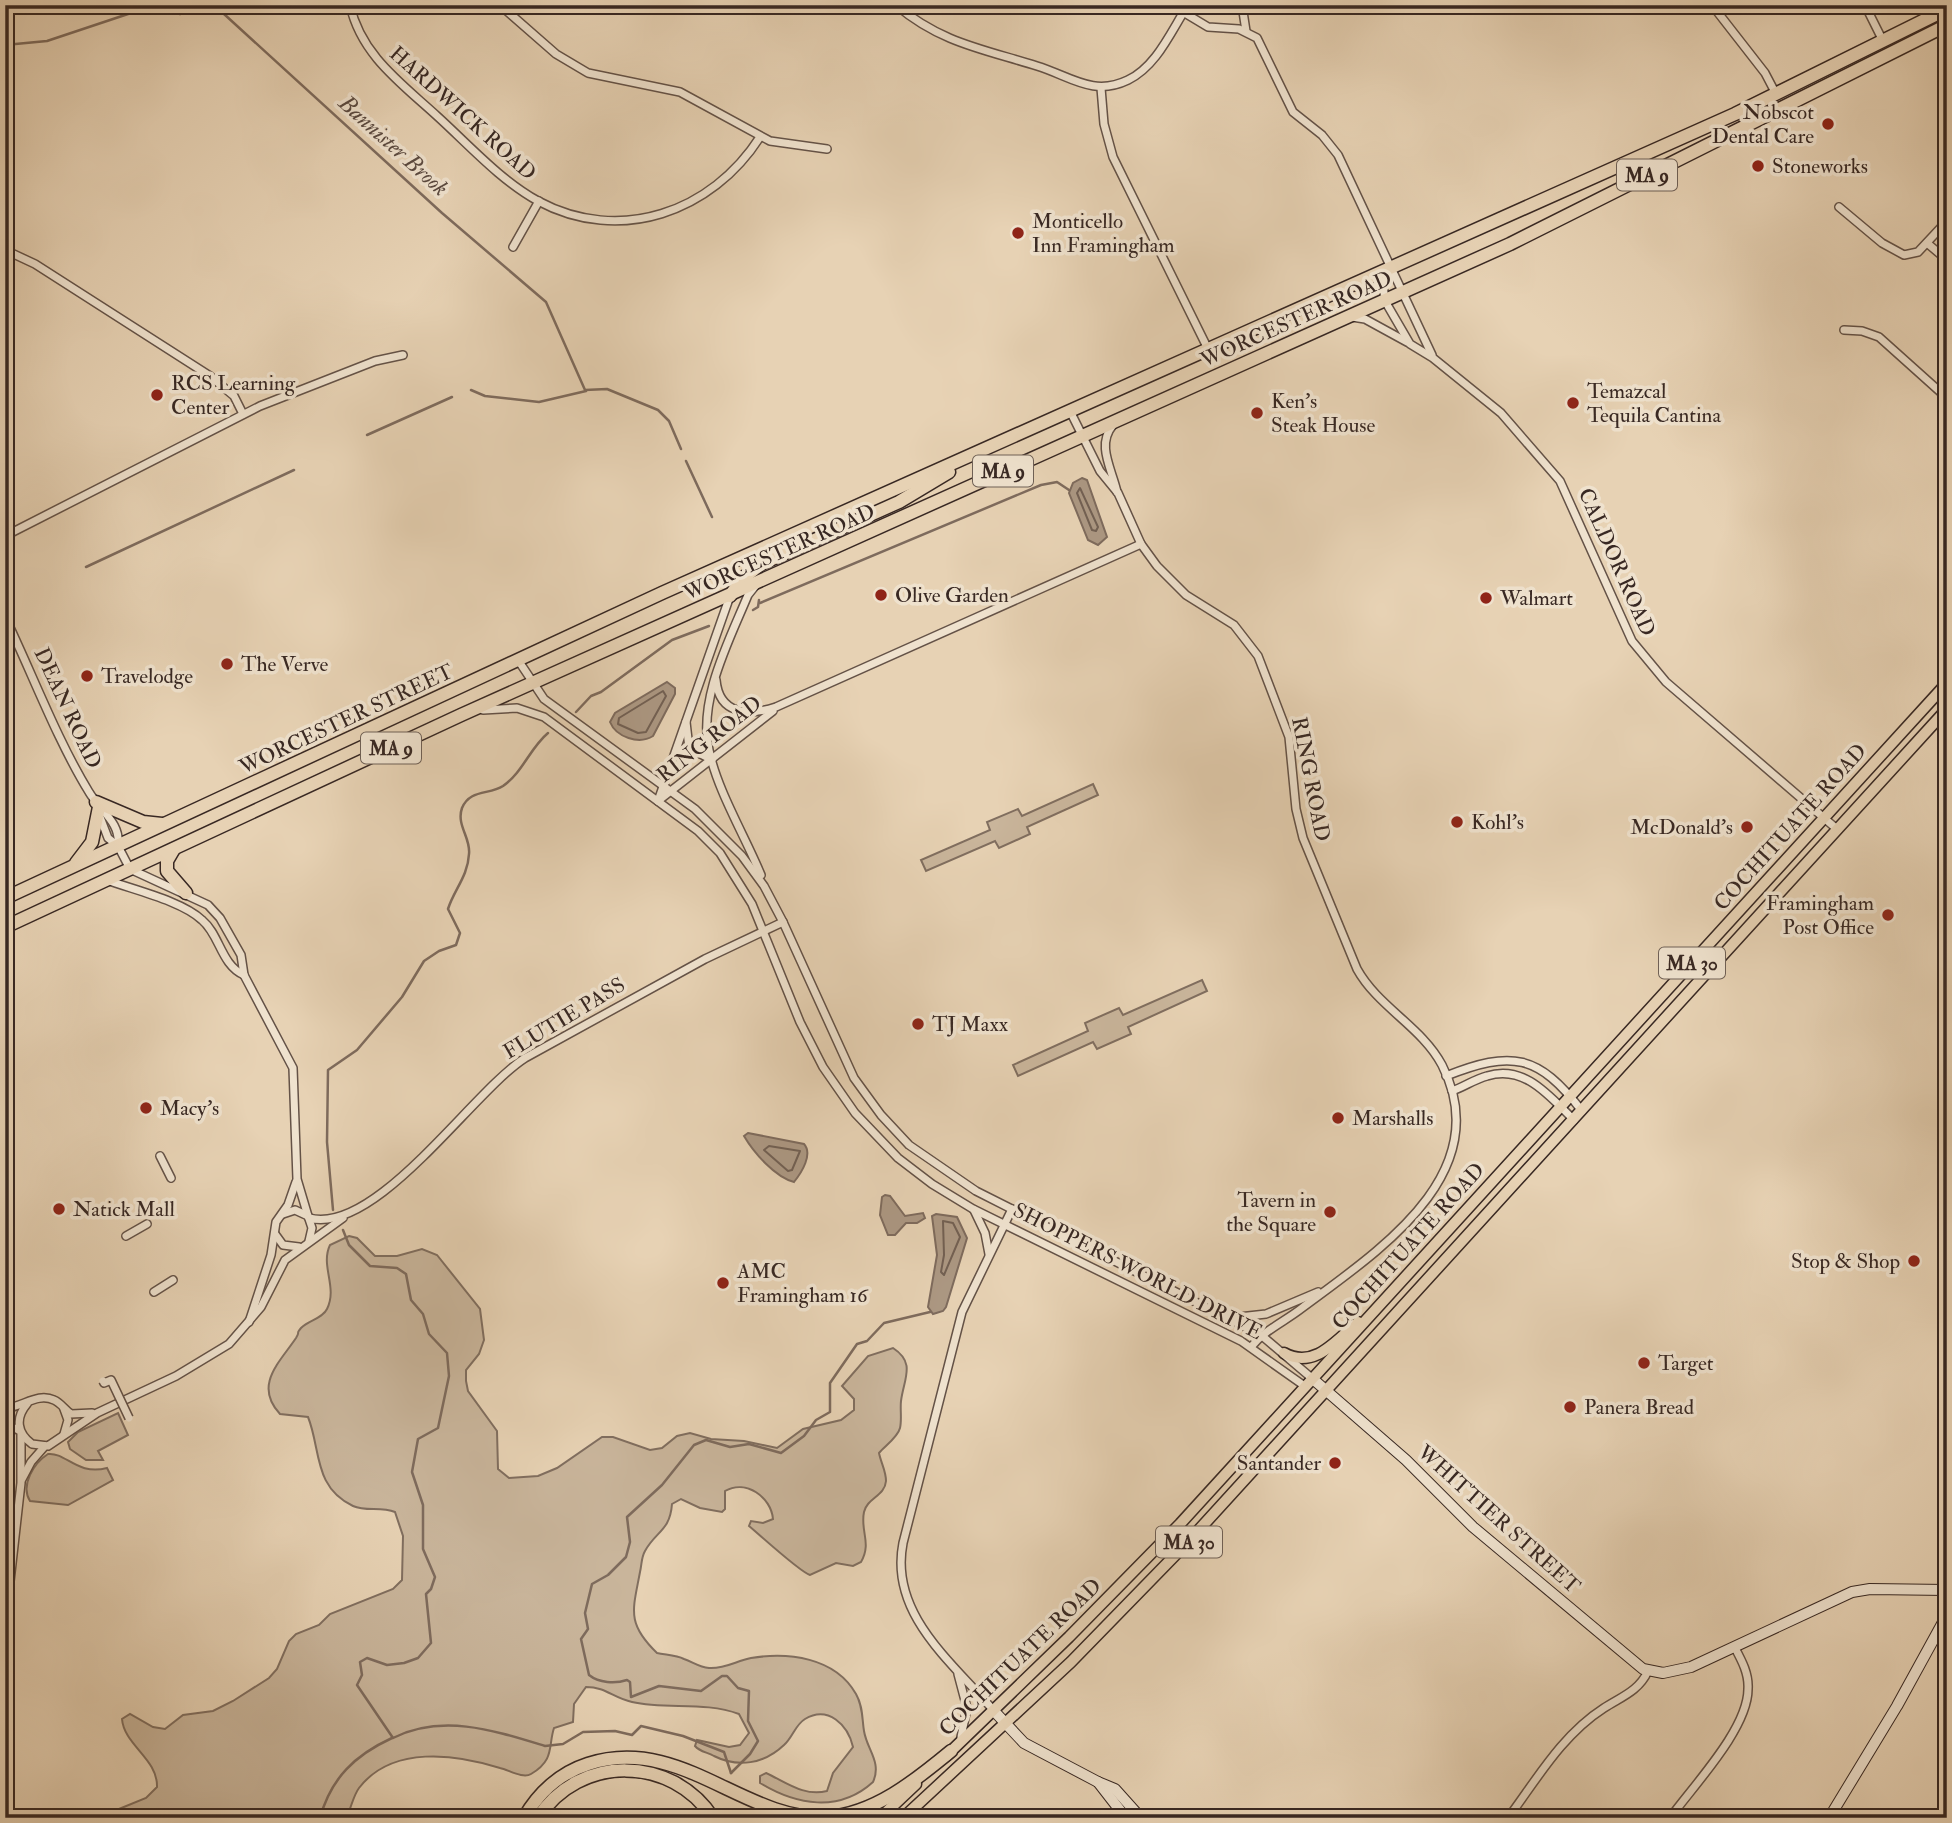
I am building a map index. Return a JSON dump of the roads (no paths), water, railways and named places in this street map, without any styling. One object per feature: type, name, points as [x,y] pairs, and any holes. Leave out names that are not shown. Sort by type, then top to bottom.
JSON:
[{"type":"highway","name":"WORCESTER ROAD","points":[[703,575],[1776,94],[1947,9]]},
{"type":"highway","name":"WORCESTER ROAD","points":[[532,683],[1525,237],[1947,25]]},
{"type":"highway","points":[[730,596],[742,579],[756,567],[899,502],[975,454]]},
{"type":"highway","name":"WORCESTER STREET","points":[[5,898],[703,575]]},
{"type":"highway","name":"MA 9","points":[[5,927],[532,683]]},
{"type":"highway","points":[[69,869],[90,845],[99,807],[143,822],[166,824]]},
{"type":"highway","points":[[174,849],[167,861],[167,871],[186,893]]},
{"type":"highway","points":[[524,1818],[543,1792],[567,1773],[591,1763],[627,1758],[685,1769],[794,1815],[823,1818],[842,1816],[890,1795],[951,1751]]},
{"type":"highway","points":[[538,1818],[551,1800],[573,1784],[594,1774],[620,1770],[647,1772],[675,1782],[693,1794],[713,1818]]},
{"type":"main road","name":"COCHITUATE ROAD","points":[[880,1818],[994,1711],[1124,1582],[1310,1384],[1947,683]]},
{"type":"main road","name":"COCHITUATE ROAD","points":[[903,1818],[1006,1724],[1141,1592],[1327,1392],[1947,709]]},
{"type":"main road","points":[[1284,1353],[1303,1359],[1322,1353],[1399,1285]]},
{"type":"street","name":"HARDWICK ROAD","points":[[350,5],[359,32],[382,66],[502,176],[539,201],[566,213],[609,220],[665,213],[690,204],[723,182],[760,137]]},
{"type":"street","points":[[500,5],[545,46],[577,68],[611,80],[680,92],[760,137],[793,146],[827,149]]},
{"type":"street","points":[[895,5],[935,33],[959,44],[1035,65],[1082,84],[1101,88],[1127,81],[1143,70],[1185,9],[1208,27],[1247,31],[1242,5]]},
{"type":"street","points":[[1712,5],[1765,73],[1776,94]]},
{"type":"street","points":[[1865,5],[1883,41]]},
{"type":"street","name":"CALDOR ROAD","points":[[1247,31],[1266,50],[1293,112],[1333,147],[1433,358]]},
{"type":"street","points":[[1101,88],[1104,124],[1113,157],[1208,349]]},
{"type":"street","points":[[513,247],[539,201]]},
{"type":"street","points":[[1839,207],[1900,254],[1913,254],[1947,221]]},
{"type":"street","points":[[1927,243],[1947,260]]},
{"type":"street","points":[[5,250],[35,264],[210,376],[234,396],[243,414]]},
{"type":"street","points":[[1385,300],[1383,284],[1390,268]]},
{"type":"street","name":"CALDOR ROAD","points":[[1385,300],[1410,344],[1433,358],[1507,420],[1560,481],[1627,630],[1647,663],[1838,830]]},
{"type":"street","points":[[1344,318],[1365,319],[1410,344]]},
{"type":"street","points":[[1844,330],[1862,331],[1879,337],[1947,398]]},
{"type":"street","points":[[5,536],[243,414],[324,380],[385,358],[403,355]]},
{"type":"street","name":"RING ROAD","points":[[1070,411],[1102,475],[1118,493],[1141,544],[1177,588],[1229,621],[1256,650],[1289,737],[1296,809],[1303,838],[1357,969],[1370,988],[1435,1054],[1452,1091],[1457,1110],[1457,1132],[1451,1158],[1439,1182],[1390,1238],[1331,1285],[1261,1335],[1251,1347]]},
{"type":"street","points":[[1118,493],[1104,445],[1108,431],[1122,417]]},
{"type":"street","name":"RING ROAD","points":[[716,680],[720,697],[734,710],[757,712],[782,705],[1141,544]]},
{"type":"street","name":"SHOPPERS WORLD DRIVE","points":[[765,580],[748,595],[716,680],[707,721],[712,760],[770,898]]},
{"type":"street","points":[[658,801],[661,785],[730,596]]},
{"type":"street","name":"DEAN ROAD","points":[[5,617],[81,779],[99,807],[108,838],[118,846],[130,869]]},
{"type":"street","name":"SHOPPERS WORLD DRIVE","points":[[518,660],[548,702],[671,792],[729,841],[757,875],[783,922],[840,1051],[873,1106],[901,1138],[933,1164],[1012,1209],[1261,1335],[1284,1353],[1310,1384]]},
{"type":"street","name":"RING ROAD","points":[[658,801],[782,705]]},
{"type":"street","name":"SHOPPERS WORLD DRIVE","points":[[461,715],[512,707],[536,713],[698,831],[720,853],[742,885],[764,931],[807,1039],[841,1096],[898,1158],[932,1184],[973,1209],[1251,1347],[1327,1392]]},
{"type":"street","points":[[687,714],[686,737],[690,748],[712,760]]},
{"type":"street","points":[[130,869],[186,893],[208,905],[220,918],[243,959],[244,975],[293,1069],[297,1179],[313,1230],[305,1243],[286,1247],[279,1242],[275,1231]]},
{"type":"street","points":[[107,880],[195,914],[208,925],[231,965],[244,975]]},
{"type":"street","name":"FLUTIE PASS","points":[[64,1435],[103,1410],[201,1362],[233,1340],[264,1301],[283,1263],[305,1243],[409,1172],[487,1090],[521,1061],[693,965],[783,922]]},
{"type":"street","points":[[1446,1076],[1486,1062],[1514,1060],[1538,1068],[1571,1096],[1582,1111]]},
{"type":"street","points":[[1452,1091],[1488,1075],[1516,1074],[1536,1084],[1574,1120]]},
{"type":"street","points":[[160,1156],[171,1178]]},
{"type":"street","points":[[249,1322],[271,1255],[276,1221],[283,1214],[297,1179]]},
{"type":"street","name":"FLUTIE PASS","points":[[308,1217],[329,1220],[356,1207]]},
{"type":"street","points":[[973,1209],[985,1233],[989,1255]]},
{"type":"street","points":[[1012,1209],[962,1312],[901,1550],[900,1570],[916,1621],[1024,1743],[1115,1789],[1141,1818]]},
{"type":"street","points":[[283,1214],[295,1210],[308,1217]]},
{"type":"street","points":[[126,1236],[147,1224]]},
{"type":"street","points":[[154,1292],[173,1280]]},
{"type":"street","name":"RING ROAD","points":[[1224,1316],[1242,1318],[1266,1314],[1331,1285]]},
{"type":"street","points":[[103,1381],[104,1383],[111,1380],[129,1418]]},
{"type":"street","name":"WHITTIER STREET","points":[[1327,1392],[1406,1460],[1473,1527],[1630,1661],[1648,1671]]},
{"type":"street","points":[[5,1408],[45,1398],[77,1415],[103,1410]]},
{"type":"street","points":[[5,1626],[21,1483],[20,1415],[27,1404]]},
{"type":"street","points":[[5,1423],[21,1432],[32,1444],[45,1446],[56,1443],[64,1435],[68,1423],[63,1408]]},
{"type":"street","points":[[21,1483],[31,1462],[45,1446]]},
{"type":"street","points":[[1508,1818],[1570,1736],[1601,1709],[1637,1687],[1648,1671],[1679,1671],[1735,1648],[1852,1592],[1870,1589],[1947,1590]]},
{"type":"street","points":[[1829,1818],[1897,1706],[1947,1615]]},
{"type":"street","points":[[1670,1818],[1731,1735],[1746,1706],[1749,1685],[1735,1648]]},
{"type":"street","points":[[951,1661],[963,1684],[967,1708],[964,1731],[951,1751]]},
{"type":"street","points":[[1098,1782],[1126,1818]]},
{"type":"water","points":[[1082,478],[1087,480],[1107,537],[1098,545],[1088,540],[1069,493],[1073,483]]},
{"type":"water","points":[[667,682],[675,688],[675,694],[653,736],[641,740],[628,738],[617,732],[610,722],[615,713]]},
{"type":"water","points":[[748,1133],[804,1144],[807,1158],[794,1182],[772,1170],[759,1157],[744,1136]]},
{"type":"water","points":[[890,1196],[905,1216],[923,1213],[925,1218],[917,1223],[906,1223],[895,1235],[888,1235],[880,1215],[882,1197]]},
{"type":"water","points":[[936,1214],[957,1217],[967,1238],[946,1307],[933,1314],[928,1307],[937,1255],[932,1216]]},
{"type":"waterway","name":"Bannister Brook","points":[[5,45],[47,41],[131,13],[168,10],[180,14],[208,9],[224,14],[442,213],[546,302],[585,390],[607,389],[658,410],[669,421],[681,449]]},
{"type":"waterway","points":[[471,390],[485,396],[539,402],[586,391]]},
{"type":"waterway","points":[[367,435],[452,397]]},
{"type":"waterway","name":"Bannister Brook","points":[[686,461],[712,517]]},
{"type":"waterway","points":[[86,567],[294,470]]},
{"type":"waterway","points":[[760,603],[1041,485],[1057,482],[1069,490]]},
{"type":"waterway","name":"Bannister Brook","points":[[753,610],[758,607],[759,600]]},
{"type":"waterway","name":"Bannister Brook","points":[[576,712],[591,696],[601,692],[672,640],[709,626]]},
{"type":"waterway","name":"Bannister Brook","points":[[333,1210],[327,1142],[328,1070],[357,1050],[402,997],[424,961],[439,951],[456,945],[460,933],[448,909],[468,862],[469,848],[461,820],[462,808],[470,798],[498,789],[510,780],[548,733]]},
{"type":"waterway","name":"Bannister Brook","points":[[343,1230],[349,1245],[370,1266],[397,1268],[406,1274],[411,1300],[423,1314],[429,1334],[447,1353],[449,1376],[438,1428],[418,1439],[412,1472],[423,1505],[423,1549],[435,1577],[426,1594],[431,1643],[418,1658],[404,1663],[387,1665],[367,1658],[360,1662],[362,1675],[357,1685],[393,1738],[412,1731],[450,1726],[489,1730],[545,1746],[563,1744],[583,1732],[615,1731],[632,1735],[641,1726],[683,1736],[724,1752],[731,1773]]},
{"type":"waterway","points":[[731,1773],[750,1754],[758,1741],[748,1721],[749,1691],[738,1688],[727,1676],[722,1676],[701,1691],[659,1686],[631,1697],[630,1682],[627,1680],[607,1682],[589,1675],[581,1639],[588,1629],[585,1613],[592,1584],[608,1575],[626,1557],[630,1542],[627,1517],[662,1485],[694,1445],[706,1440],[730,1447],[749,1444],[781,1453],[804,1436],[816,1420],[830,1412],[830,1383],[857,1344],[867,1341],[884,1323],[930,1312]]},
{"type":"waterway","points":[[320,1818],[331,1791],[346,1769],[367,1752],[392,1738]]},
{"type":"place","name":"Nobscot Dental Care","points":[[1828,124]]},
{"type":"place","name":"Stoneworks","points":[[1758,166]]},
{"type":"place","name":"Monticello Inn Framingham","points":[[1018,233]]},
{"type":"place","name":"RCS Learning Center","points":[[157,395]]},
{"type":"place","name":"Temazcal Tequila Cantina","points":[[1573,403]]},
{"type":"place","name":"Ken's Steak House","points":[[1257,413]]},
{"type":"place","name":"Olive Garden","points":[[881,595]]},
{"type":"place","name":"Walmart","points":[[1486,598]]},
{"type":"place","name":"The Verve","points":[[227,664]]},
{"type":"place","name":"Travelodge","points":[[87,676]]},
{"type":"place","name":"Kohl's","points":[[1457,822]]},
{"type":"place","name":"McDonald's","points":[[1747,827]]},
{"type":"place","name":"Framingham Post Office","points":[[1888,915]]},
{"type":"place","name":"TJ Maxx","points":[[918,1024]]},
{"type":"place","name":"Macy's","points":[[146,1108]]},
{"type":"place","name":"Marshalls","points":[[1338,1118]]},
{"type":"place","name":"Natick Mall","points":[[59,1209]]},
{"type":"place","name":"Tavern in the Square","points":[[1330,1212]]},
{"type":"place","name":"Stop & Shop","points":[[1914,1261]]},
{"type":"place","name":"AMC Framingham 16","points":[[723,1283]]},
{"type":"place","name":"Target","points":[[1644,1363]]},
{"type":"place","name":"Panera Bread","points":[[1570,1407]]},
{"type":"place","name":"Santander","points":[[1335,1463]]}]
